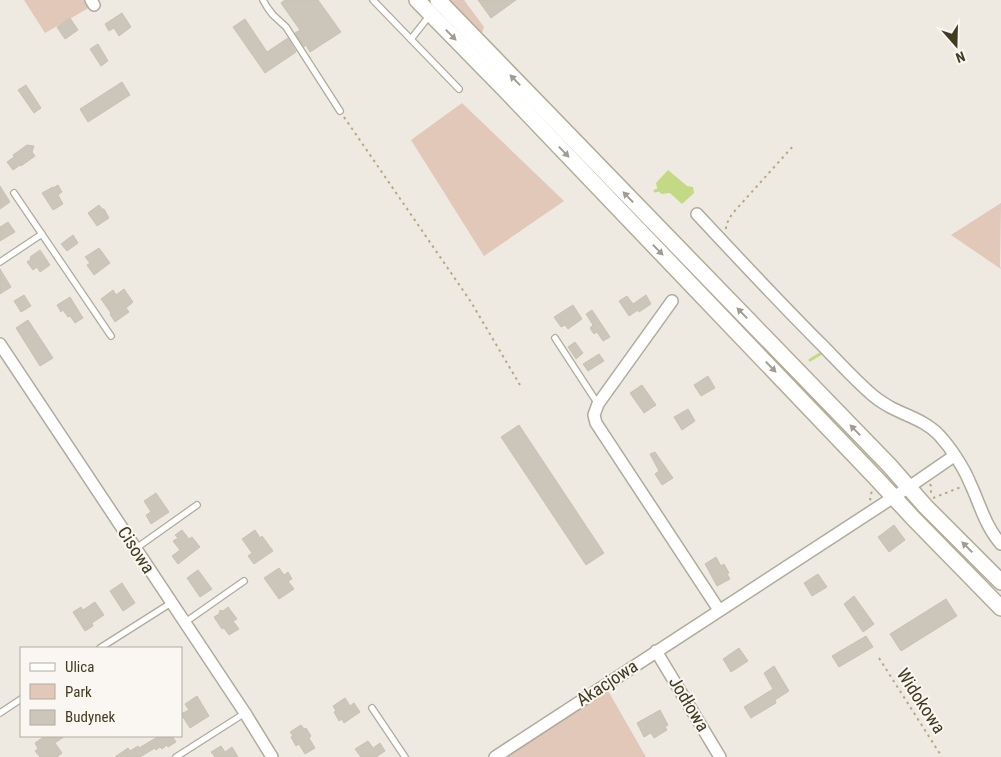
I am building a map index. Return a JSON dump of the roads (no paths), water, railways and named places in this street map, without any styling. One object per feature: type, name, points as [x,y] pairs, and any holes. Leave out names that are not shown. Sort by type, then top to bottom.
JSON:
[{"type":"main road","points":[[417,0],[1001,608]]},
{"type":"main road","points":[[438,0],[882,458],[925,506],[1001,582]]},
{"type":"street","points":[[697,214],[875,398],[922,422],[940,436],[970,483],[989,527],[1001,544]]},
{"type":"street","points":[[672,300],[598,404],[594,415],[596,423],[719,610]]},
{"type":"street","name":"Cisowa","points":[[0,344],[272,757]]},
{"type":"street","name":"Akacjowa","points":[[495,757],[954,456]]},
{"type":"street","name":"Jodłowa","points":[[656,651],[720,757]]},
{"type":"lane","points":[[263,0],[273,15],[286,27],[340,111]]},
{"type":"lane","points":[[373,0],[459,89]]},
{"type":"lane","points":[[411,39],[430,14]]},
{"type":"lane","points":[[14,193],[110,336]]},
{"type":"lane","points":[[0,262],[42,234]]},
{"type":"lane","points":[[555,338],[598,404]]},
{"type":"lane","points":[[135,549],[197,505]]},
{"type":"lane","points":[[184,623],[244,581]]},
{"type":"lane","points":[[102,647],[171,603]]},
{"type":"lane","points":[[0,713],[20,700]]},
{"type":"lane","points":[[372,708],[405,757]]},
{"type":"lane","points":[[176,757],[245,714]]},
{"type":"waterway","points":[[655,191],[659,190]]},
{"type":"waterway","points":[[810,360],[820,354]]}]
